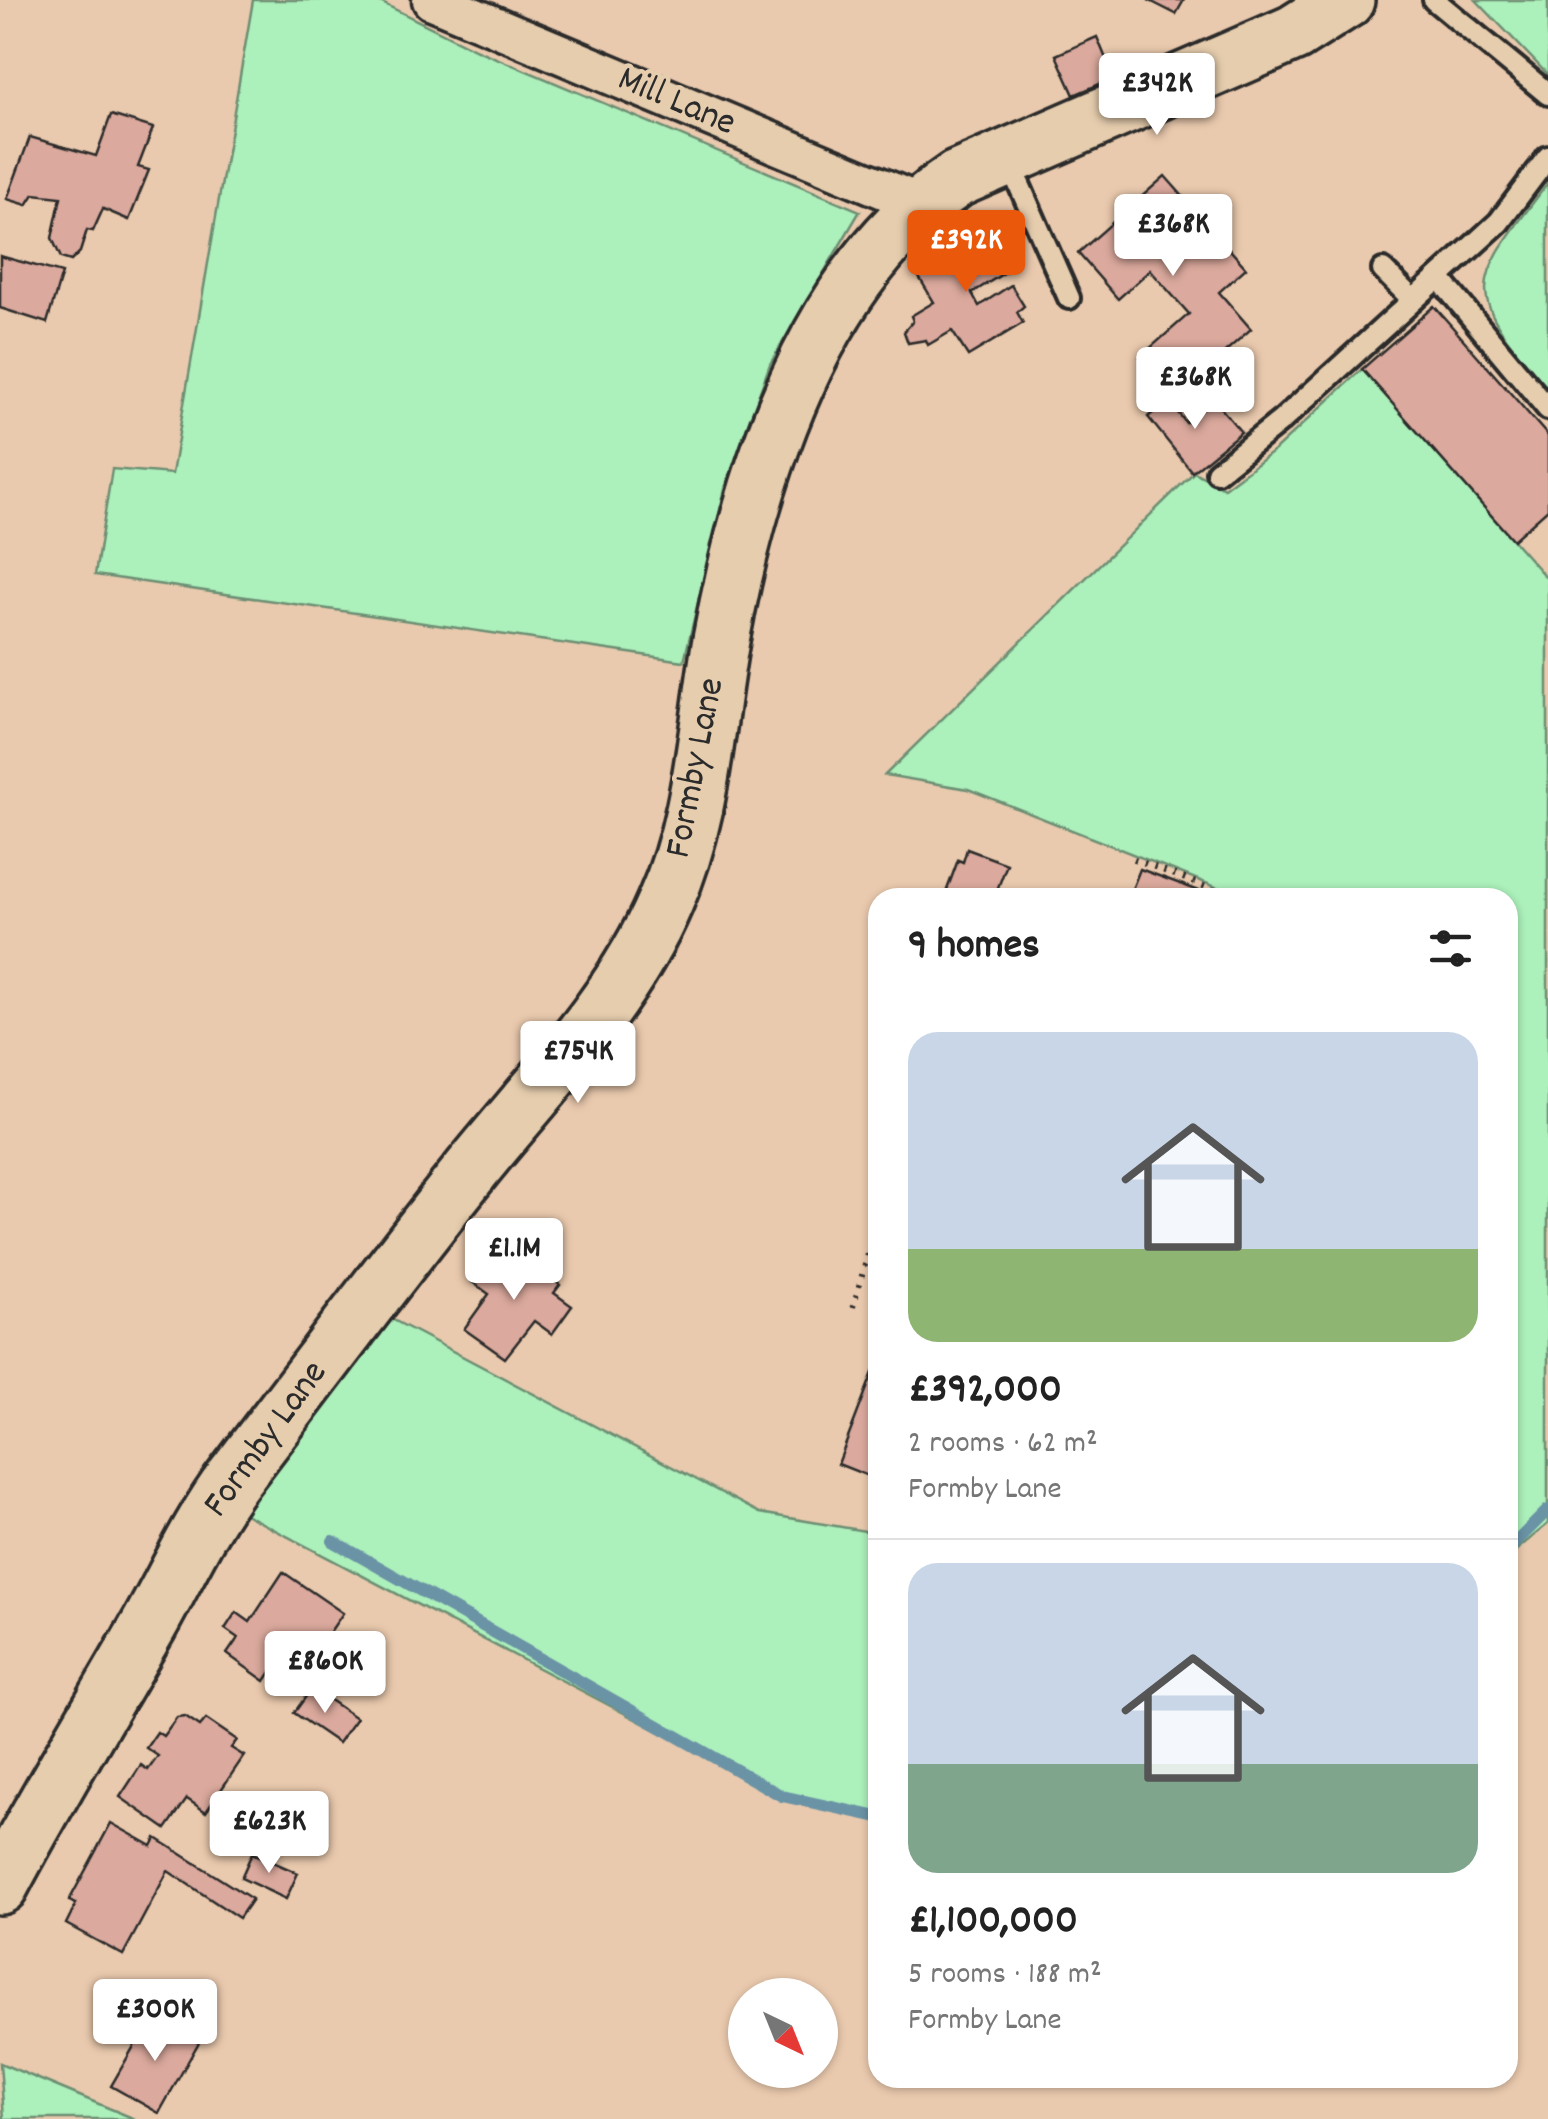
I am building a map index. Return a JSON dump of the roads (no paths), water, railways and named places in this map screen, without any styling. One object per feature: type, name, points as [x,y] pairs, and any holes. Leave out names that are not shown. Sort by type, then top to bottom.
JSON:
[{"type":"main road","name":"Formby Lane","points":[[0,1886],[228,1485],[452,1194],[596,1016],[644,945],[680,866],[693,825],[721,640],[768,462],[802,374],[842,303],[886,240],[920,204],[1006,156],[1294,33],[1346,0]]},
{"type":"street","name":"Mill Lane","points":[[432,0],[920,204]]},
{"type":"lane","points":[[1434,0],[1548,94]]},
{"type":"lane","points":[[1006,156],[1069,298]]},
{"type":"lane","points":[[1218,472],[1282,420],[1499,222],[1548,157]]},
{"type":"lane","points":[[1382,270],[1413,300]]},
{"type":"lane","points":[[1439,278],[1548,409]]},
{"type":"waterway","points":[[1518,1540],[1548,1510]]},
{"type":"waterway","points":[[333,1541],[782,1796],[868,1815]]}]
